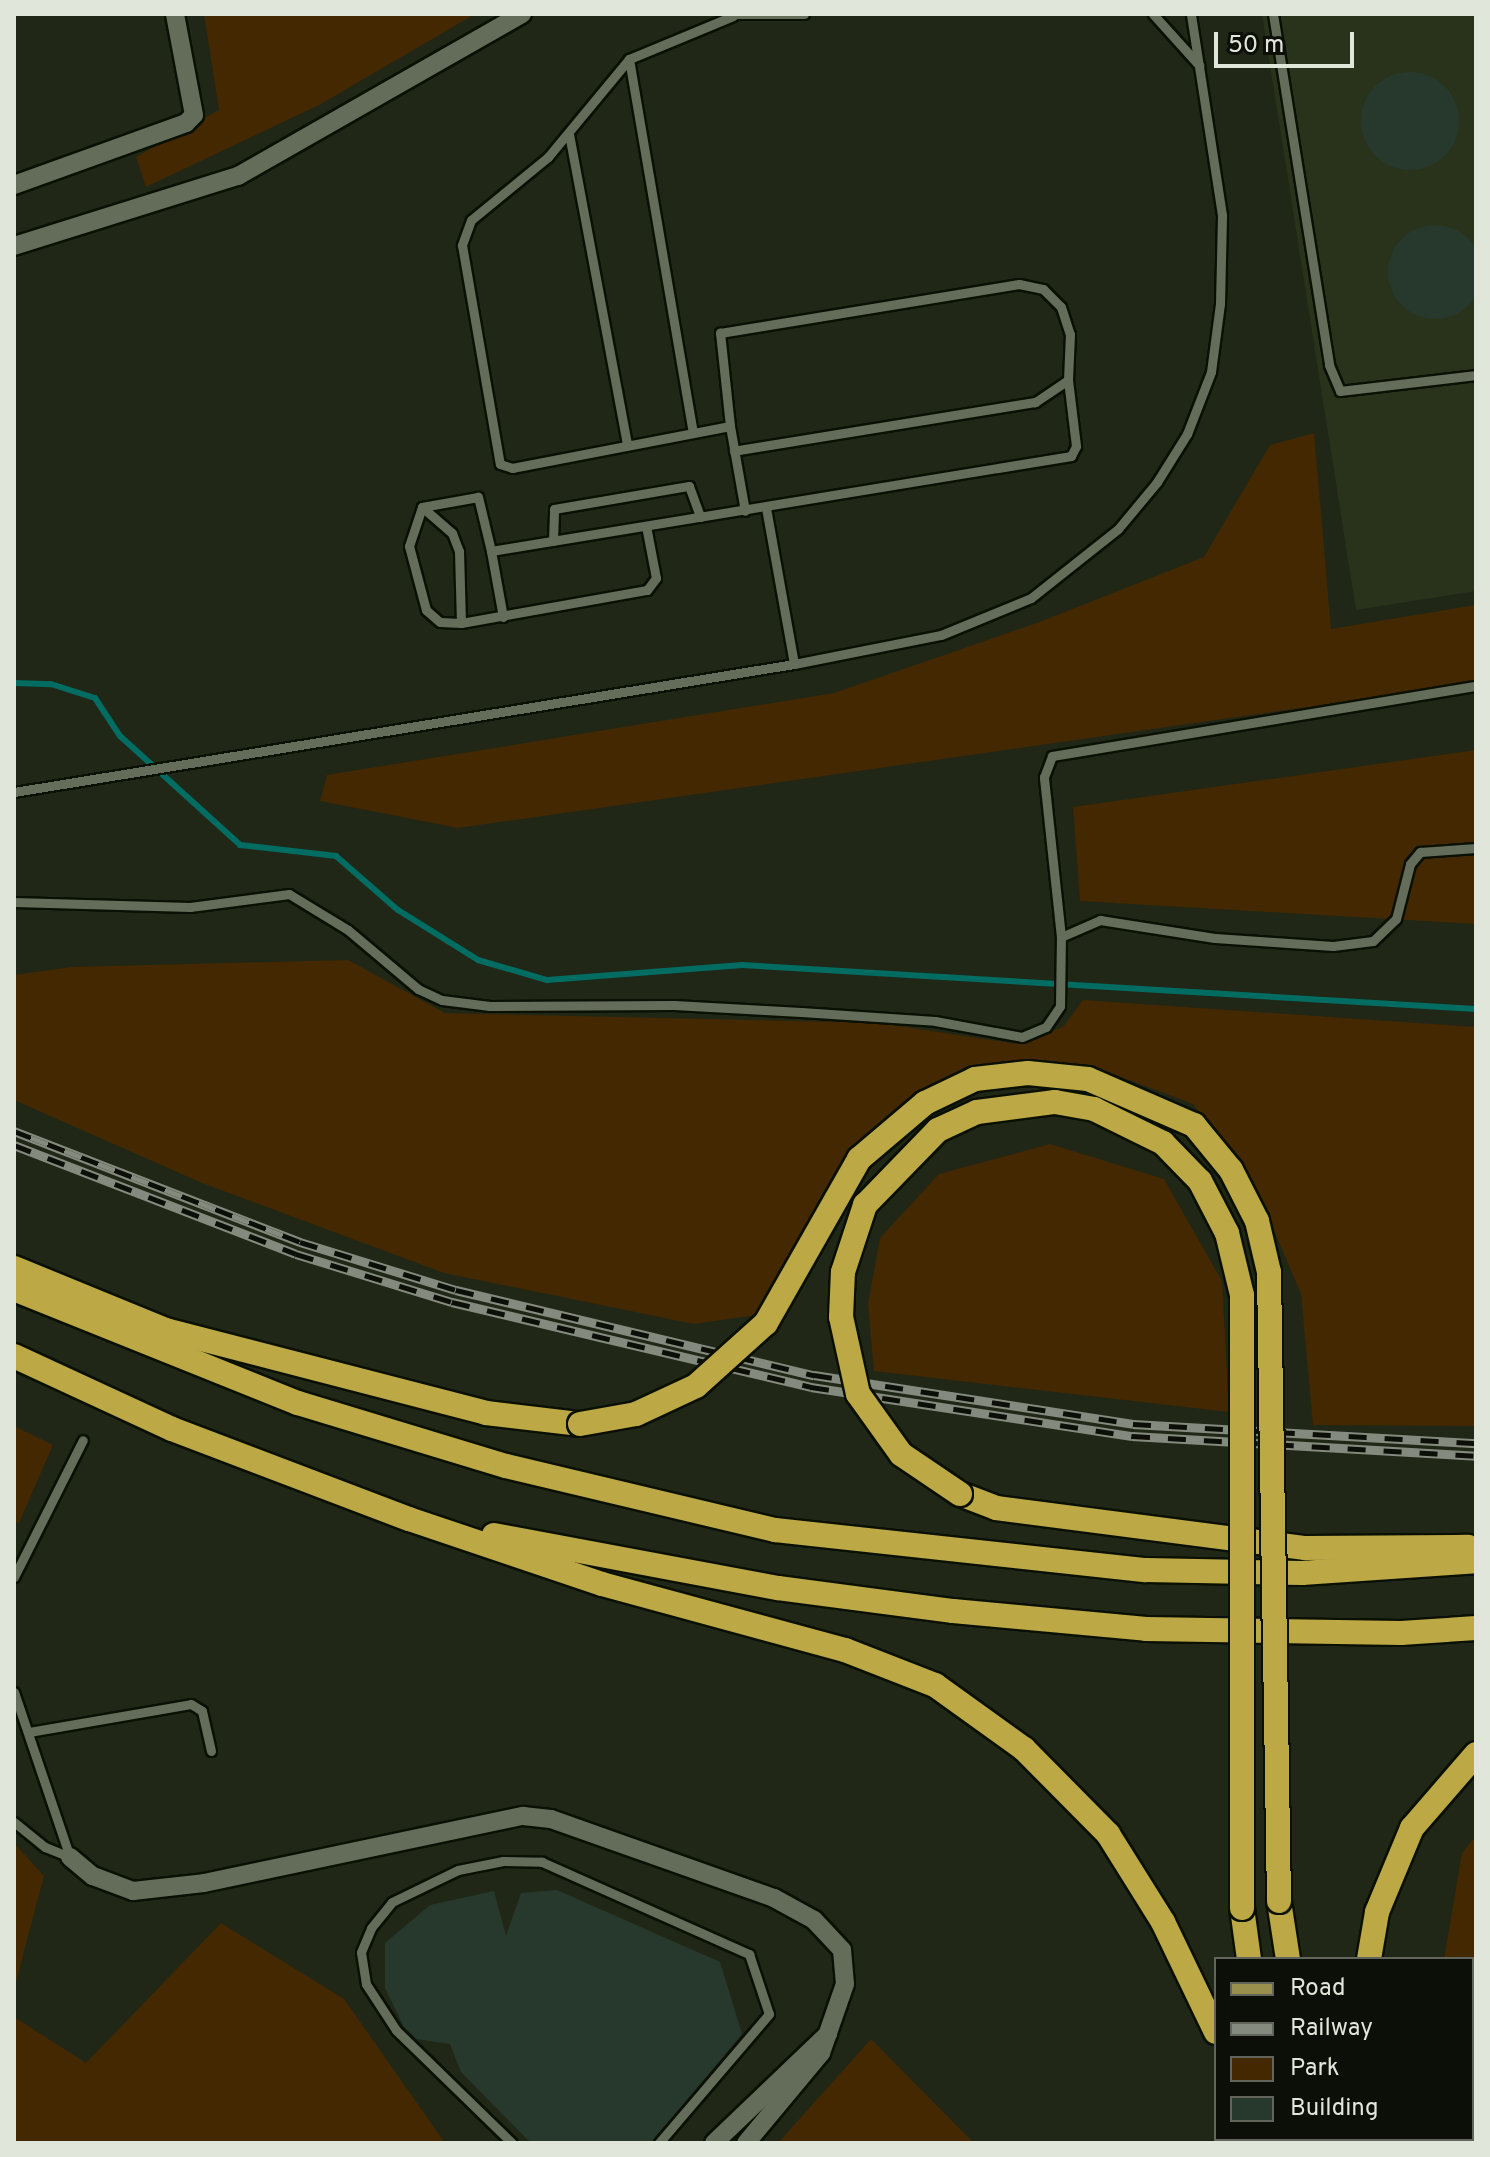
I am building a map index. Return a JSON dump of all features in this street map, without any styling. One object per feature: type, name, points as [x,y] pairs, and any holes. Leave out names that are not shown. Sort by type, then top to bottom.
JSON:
[{"type":"highway","points":[[14,1268],[166,1330],[486,1413],[580,1424],[636,1414],[696,1386],[766,1323],[859,1159],[925,1103],[962,1085],[1028,1073],[1088,1079],[1194,1125],[1231,1170],[1251,1208],[1269,1272],[1279,1901],[1288,1957]]},
{"type":"highway","points":[[1249,1957],[1242,1908],[1242,1540],[1242,1295],[1227,1233],[1200,1181],[1163,1143],[1094,1109],[1055,1102],[977,1112],[938,1130],[865,1205],[843,1272],[841,1317],[858,1394],[901,1454],[960,1494],[996,1508],[1242,1540],[1305,1548],[1476,1547]]},
{"type":"highway","points":[[14,1289],[298,1403],[506,1466],[775,1530],[1146,1570],[1302,1573],[1476,1561]]},
{"type":"highway","points":[[14,1356],[172,1429],[409,1519],[602,1584],[845,1650],[935,1685],[1024,1749],[1108,1834],[1163,1922],[1214,2028]]},
{"type":"highway","points":[[409,1519],[778,1588],[953,1611],[1146,1629],[1401,1633],[1476,1628]]},
{"type":"highway","points":[[1369,1957],[1377,1912],[1412,1828],[1476,1754]]},
{"type":"street","points":[[15,179],[186,123],[194,115],[175,14]]},
{"type":"street","points":[[14,246],[238,176],[522,14]]},
{"type":"street","points":[[70,1857],[93,1876],[133,1891],[204,1883],[444,1829],[523,1816],[551,1819],[774,1898],[814,1920],[842,1950],[845,1984],[821,2053],[746,2143]]},
{"type":"street","points":[[714,2143],[828,2034]]},
{"type":"lane","points":[[730,426],[512,468],[500,464],[462,232],[569,134],[629,59],[733,15],[804,14]]},
{"type":"lane","points":[[1153,14],[1201,68]]},
{"type":"lane","points":[[14,792],[794,664],[941,635],[1031,598],[1099,547],[1157,482],[1187,434],[1211,372],[1220,304],[1222,215],[1191,14]]},
{"type":"lane","points":[[1273,14],[1335,381],[1340,391],[1353,393],[1476,375]]},
{"type":"lane","points":[[629,59],[693,432]]},
{"type":"lane","points":[[569,134],[627,444]]},
{"type":"lane","points":[[491,551],[766,508],[1071,456],[1076,446],[1068,380],[1070,334],[1061,307],[1043,289],[1019,284],[720,333],[730,426],[745,511]]},
{"type":"lane","points":[[734,451],[1035,402],[1068,380]]},
{"type":"lane","points":[[553,541],[554,509],[689,486],[700,517]]},
{"type":"lane","points":[[422,507],[478,497],[503,617]]},
{"type":"lane","points":[[422,507],[409,533],[421,602],[440,622],[461,623],[503,617],[655,586],[646,526]]},
{"type":"lane","points":[[422,507],[452,533],[459,551],[461,623]]},
{"type":"lane","points":[[766,508],[794,664]]},
{"type":"lane","points":[[14,902],[190,907],[289,894],[348,930],[418,989],[490,1006],[785,1011],[935,1021],[1008,1038],[1034,1035],[1060,1006],[1061,937],[1044,788],[1052,756],[1476,686]]},
{"type":"lane","points":[[1061,937],[1100,920],[1215,938],[1333,946],[1373,941],[1396,919],[1410,864],[1420,852],[1476,848]]},
{"type":"lane","points":[[14,1577],[83,1440]]},
{"type":"lane","points":[[14,1692],[70,1857]]},
{"type":"lane","points":[[29,1732],[191,1704],[202,1711],[211,1751]]},
{"type":"lane","points":[[14,1822],[45,1847],[70,1857]]},
{"type":"lane","points":[[512,2143],[396,2030],[366,1984],[361,1952],[371,1928],[392,1902],[458,1870],[503,1861],[542,1862],[749,1954],[769,2014],[659,2143]]},
{"type":"lane","points":[[729,2129],[746,2143]]},
{"type":"shaded area","points":[[1262,14],[1476,14],[1476,591],[1356,610]]},
{"type":"green space","points":[[204,14],[475,14],[319,105],[146,187],[136,157],[219,110]]},
{"type":"green space","points":[[1314,433],[1331,629],[1476,605],[1476,683],[458,828],[320,801],[327,775],[834,693],[1037,623],[1204,557],[1270,445]]},
{"type":"green space","points":[[1476,750],[1476,924],[1080,901],[1073,807]]},
{"type":"green space","points":[[348,960],[445,1013],[880,1023],[1017,1044],[1063,1027],[1083,1000],[1476,1027],[1476,1426],[1313,1425],[1301,1294],[1256,1188],[1193,1104],[1092,1066],[997,1064],[928,1090],[849,1152],[756,1315],[694,1324],[444,1273],[202,1183],[14,1100],[14,975],[71,967]]},
{"type":"green space","points":[[1050,1144],[1164,1179],[1222,1281],[1229,1412],[874,1371],[868,1304],[880,1238],[939,1174]]},
{"type":"green space","points":[[14,1426],[53,1445],[19,1523],[14,1522]]},
{"type":"green space","points":[[1476,1836],[1476,1973],[1474,1957],[1444,1957],[1462,1853]]},
{"type":"green space","points":[[14,1843],[44,1876],[14,1989]]},
{"type":"green space","points":[[221,1923],[344,1999],[445,2143],[14,2143],[14,2017],[86,2063]]},
{"type":"green space","points":[[871,2039],[974,2143],[778,2143]]},
{"type":"building","points":[[1410,72],[1429,76],[1445,86],[1455,102],[1459,121],[1455,140],[1445,156],[1429,166],[1410,170],[1391,166],[1375,156],[1365,140],[1361,121],[1365,102],[1375,86],[1391,76]]},
{"type":"building","points":[[1426,225],[1444,225],[1469,238],[1479,254],[1482,272],[1479,290],[1469,306],[1444,319],[1426,319],[1401,306],[1388,281],[1388,263],[1401,238]]},
{"type":"building","points":[[557,1890],[720,1962],[742,2034],[652,2143],[531,2143],[461,2072],[450,2044],[417,2039],[404,2027],[385,1988],[385,1943],[430,1905],[494,1891],[506,1936],[521,1893]]},
{"type":"waterway","points":[[14,683],[51,684],[95,698],[120,736],[240,845],[336,856],[398,910],[478,960],[547,980],[742,965],[1476,1009]]},
{"type":"railway","points":[[14,1131],[300,1242],[456,1290],[814,1375],[1133,1424],[1476,1443]]},
{"type":"railway","points":[[14,1145],[296,1254],[452,1302],[811,1387],[1132,1436],[1476,1456]]}]
